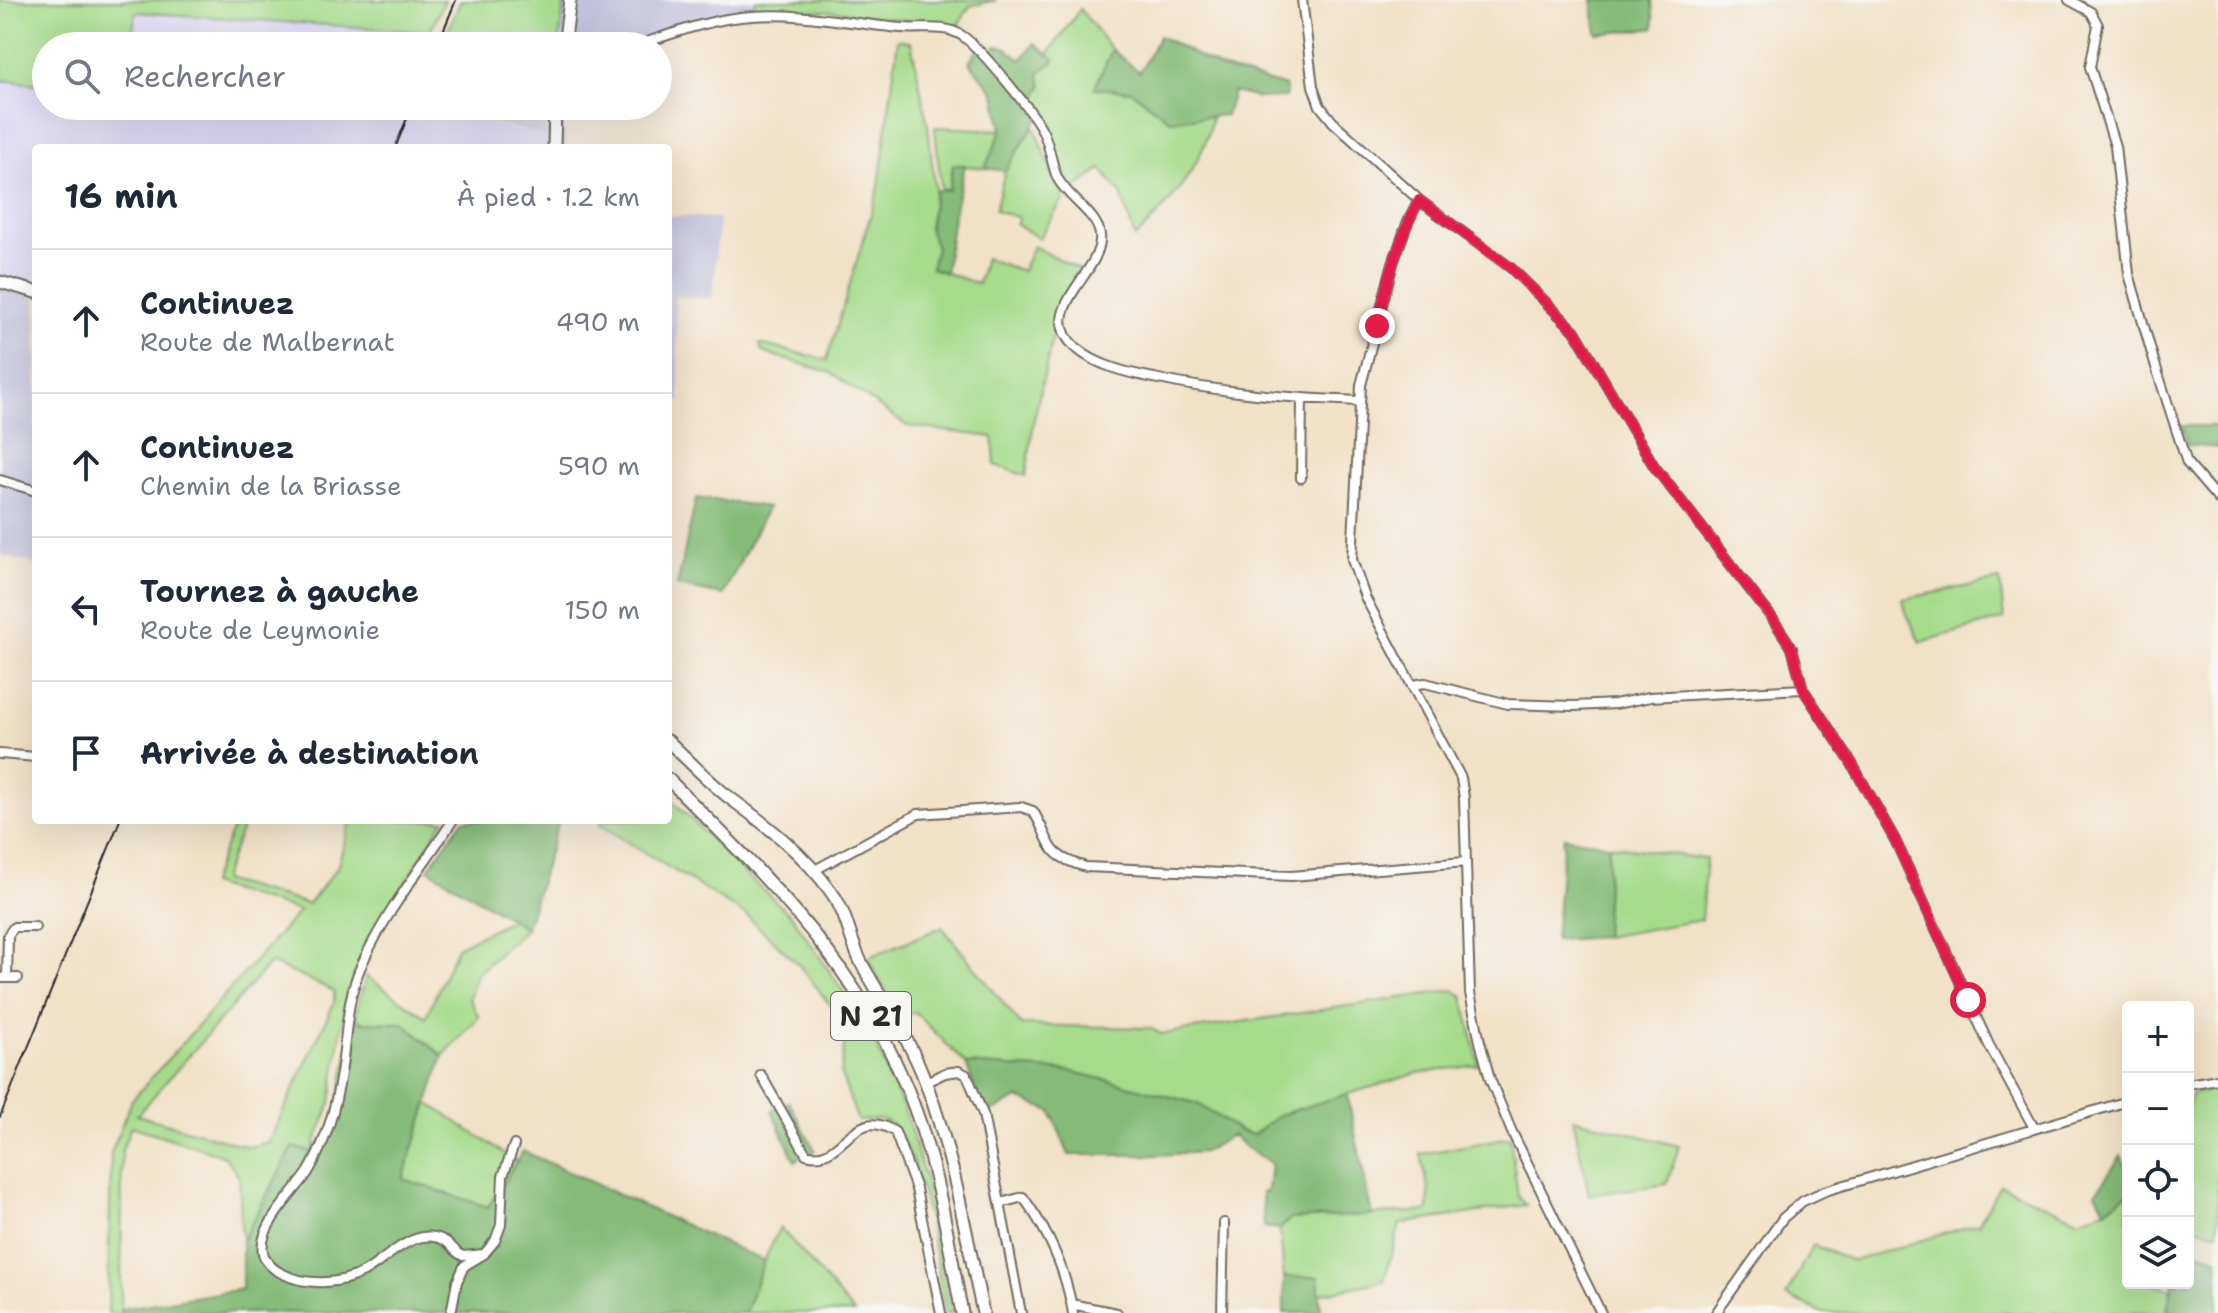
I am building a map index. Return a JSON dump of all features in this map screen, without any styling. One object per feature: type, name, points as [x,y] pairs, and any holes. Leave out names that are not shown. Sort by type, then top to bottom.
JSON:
[{"type":"main road","points":[[566,32],[570,0]]},
{"type":"main road","points":[[554,144],[555,120]]},
{"type":"main road","points":[[3,285],[32,291]]},
{"type":"main road","points":[[672,745],[705,777],[767,824],[833,894],[844,914],[862,965],[899,1024],[926,1082],[947,1149],[983,1313]]},
{"type":"main road","name":"N 21","points":[[672,783],[779,891],[813,930],[870,1015],[899,1072],[927,1145],[962,1313]]},
{"type":"street","points":[[1302,0],[1313,86],[1320,106],[1333,122],[1419,200],[1511,268],[1575,331],[1654,466],[1792,648],[1803,689],[1851,762],[1895,840],[1989,1045],[2034,1128]]},
{"type":"street","points":[[2069,0],[2091,12],[2098,25],[2090,67],[2115,146],[2129,274],[2154,361],[2187,463],[2218,499]]},
{"type":"street","points":[[672,34],[748,16],[825,18],[904,29],[954,31],[979,50],[1040,126],[1061,184],[1096,224],[1100,235],[1097,251],[1063,311],[1061,324],[1076,348],[1126,372],[1216,391],[1358,401]]},
{"type":"street","points":[[1419,200],[1393,263],[1358,401],[1352,560],[1365,597],[1461,778],[1470,993],[1490,1079],[1511,1130],[1601,1313]]},
{"type":"street","points":[[1301,478],[1302,398]]},
{"type":"street","points":[[0,480],[32,490]]},
{"type":"street","points":[[1413,685],[1425,683],[1508,704],[1574,706],[1615,704],[1650,697],[1803,689]]},
{"type":"street","points":[[0,754],[32,757]]},
{"type":"street","points":[[813,871],[918,814],[1021,807],[1033,811],[1048,847],[1066,861],[1086,867],[1291,876],[1466,862]]},
{"type":"street","points":[[450,824],[380,930],[361,966],[349,1007],[336,1102],[320,1149],[309,1171],[271,1219],[263,1237],[263,1253],[269,1266],[281,1273],[298,1280],[319,1282],[344,1280],[364,1272],[411,1241],[429,1238],[444,1241],[463,1256],[484,1254]]},
{"type":"street","points":[[18,978],[4,978],[8,935],[14,927],[35,927]]},
{"type":"street","points":[[926,1082],[945,1073],[959,1071],[967,1075],[983,1114],[1021,1313]]},
{"type":"street","points":[[761,1075],[806,1154],[817,1156],[828,1152],[841,1145],[861,1126],[881,1125],[895,1132],[916,1189],[941,1313]]},
{"type":"street","points":[[2194,1083],[2218,1079]]},
{"type":"street","points":[[1716,1313],[1783,1218],[1803,1201],[1825,1191],[2122,1103]]},
{"type":"street","points":[[451,1313],[457,1282],[464,1266],[484,1254],[495,1241],[501,1225],[503,1176],[514,1145]]},
{"type":"street","points":[[1001,1203],[1023,1197],[1036,1216],[1058,1256],[1073,1310]]},
{"type":"street","points":[[1222,1313],[1224,1223]]},
{"type":"street","points":[[1073,1310],[1076,1305],[1117,1313]]},
{"type":"shaded area","points":[[565,0],[755,0],[754,10],[680,21],[665,32],[560,32]]},
{"type":"shaded area","points":[[136,12],[430,32],[132,32]]},
{"type":"shaded area","points":[[0,80],[32,83],[32,120],[477,120],[546,136],[547,144],[32,144],[32,292],[9,286],[0,273]]},
{"type":"shaded area","points":[[484,120],[564,120],[565,144],[547,144],[546,136]]},
{"type":"shaded area","points":[[672,216],[719,218],[712,299],[675,296],[680,401],[672,400]]},
{"type":"shaded area","points":[[0,273],[9,286],[32,292],[32,564],[0,554]]},
{"type":"green space","points":[[0,0],[445,0],[430,32],[136,12],[132,32],[32,32],[32,83],[0,80]]},
{"type":"green space","points":[[461,0],[565,0],[560,32],[447,32]]},
{"type":"green space","points":[[755,0],[997,0],[970,6],[957,27],[833,11],[754,10]]},
{"type":"green space","points":[[1592,0],[1652,0],[1654,28],[1597,34]]},
{"type":"green space","points":[[1080,9],[1112,50],[1095,88],[1131,91],[1170,120],[1212,116],[1202,151],[1184,183],[1135,238],[1121,194],[1101,169],[1072,191],[1058,164],[1048,128],[1031,104],[1042,86],[1039,73],[1055,60],[1048,54]]},
{"type":"green space","points":[[1159,36],[1221,68],[1286,87],[1286,97],[1259,98],[1233,92],[1226,115],[1170,120],[1131,91],[1094,88],[1112,50],[1140,72]]},
{"type":"green space","points":[[898,39],[911,42],[928,125],[935,190],[929,229],[936,247],[932,268],[978,284],[985,258],[1022,271],[1033,246],[1082,271],[1058,314],[1034,419],[1026,476],[995,465],[993,437],[907,426],[831,373],[762,352],[760,344],[827,360],[879,187]]},
{"type":"green space","points":[[1035,43],[1055,60],[1039,73],[1042,86],[1032,104],[1040,116],[1005,171],[985,168],[1002,130],[995,93],[969,62],[981,46],[989,54],[996,46],[1005,47],[1021,60]]},
{"type":"green space","points":[[1034,126],[1065,197],[1039,238],[1016,224],[1019,218],[995,210],[1005,171]]},
{"type":"green space","points":[[935,127],[1002,130],[985,168],[953,165],[949,190],[941,189]]},
{"type":"green space","points":[[953,165],[965,165],[953,216],[945,273],[931,268],[936,247],[929,229],[935,190],[949,190]]},
{"type":"green space","points":[[2181,426],[2218,426],[2218,448],[2188,445]]},
{"type":"green space","points":[[696,498],[768,507],[723,595],[677,586]]},
{"type":"green space","points":[[2000,580],[2004,619],[1921,642],[1907,615],[1903,599]]},
{"type":"green space","points":[[672,800],[792,916],[870,1031],[905,1111],[925,1178],[952,1313],[945,1313],[926,1207],[907,1150],[896,1130],[883,1120],[858,1121],[841,1075],[846,1026],[800,966],[746,915],[600,825],[672,824]]},
{"type":"green space","points":[[234,824],[243,824],[222,880],[308,904],[337,868],[350,824],[441,824],[365,946],[346,996],[331,1103],[311,1153],[293,1147],[242,1241],[239,1177],[225,1156],[131,1126],[122,1150],[121,1313],[108,1313],[111,1153],[131,1101],[299,911],[210,884]],"holes":[[[270,963],[334,991],[334,1003],[269,1142],[249,1147],[137,1115]]]},
{"type":"green space","points":[[460,824],[558,824],[526,928],[428,869]]},
{"type":"green space","points":[[1564,837],[1609,845],[1604,937],[1555,940]]},
{"type":"green space","points":[[1609,845],[1706,859],[1701,920],[1604,937]]},
{"type":"green space","points":[[512,919],[526,928],[477,974],[469,998],[479,1017],[443,1056],[403,1023],[360,1022],[355,1016],[366,976],[426,1017],[457,947]]},
{"type":"green space","points":[[942,927],[1021,1025],[1150,1028],[1161,1034],[1453,990],[1463,996],[1479,1065],[1418,1073],[1279,1115],[1253,1135],[1240,1131],[1198,1104],[1069,1071],[966,1064],[915,1012],[900,1015],[867,958]]},
{"type":"green space","points":[[355,1016],[360,1022],[403,1023],[443,1056],[403,1179],[488,1207],[523,1151],[764,1261],[745,1313],[121,1313],[120,1309],[242,1289],[242,1241],[293,1147],[311,1152],[334,1127]]},
{"type":"green space","points":[[966,1064],[1069,1071],[1124,1084],[1198,1104],[1240,1131],[1253,1135],[1279,1115],[1347,1094],[1372,1215],[1290,1219],[1280,1229],[1264,1227],[1262,1193],[1268,1191],[1271,1163],[1246,1148],[1233,1135],[1203,1152],[1069,1155],[1051,1111],[1018,1098],[985,1115]]},
{"type":"green space","points":[[2218,1089],[2218,1232],[2194,1227],[2194,1093]]},
{"type":"green space","points":[[789,1102],[815,1150],[795,1161],[772,1110]]},
{"type":"green space","points":[[428,1103],[516,1161],[488,1207],[403,1179]]},
{"type":"green space","points":[[1573,1118],[1679,1146],[1667,1184],[1589,1195]]},
{"type":"green space","points":[[1510,1137],[1518,1196],[1526,1205],[1400,1224],[1384,1281],[1319,1294],[1318,1277],[1284,1277],[1280,1229],[1290,1219],[1428,1211],[1429,1191],[1421,1154]]},
{"type":"green space","points":[[2121,1156],[2122,1197],[2105,1210],[2096,1192]]},
{"type":"green space","points":[[2000,1185],[2078,1219],[2105,1210],[2122,1197],[2122,1289],[2171,1289],[2167,1309],[2179,1313],[1823,1313],[1786,1296],[1813,1245],[1853,1261],[1979,1223]]},
{"type":"green space","points":[[780,1227],[854,1313],[745,1313]]},
{"type":"green space","points":[[2194,1251],[2218,1258],[2218,1313],[2167,1310],[2172,1289],[2194,1289]]},
{"type":"green space","points":[[1284,1277],[1318,1277],[1321,1313],[1284,1313]]},
{"type":"railway","points":[[443,32],[456,0]]},
{"type":"railway","points":[[397,144],[406,120]]},
{"type":"railway","points":[[0,1117],[118,824]]},
{"type":"route","points":[[1377,326],[1393,263],[1419,200],[1511,268],[1575,331],[1654,466],[1792,648],[1803,689],[1851,762],[1895,840],[1968,1000]]}]
